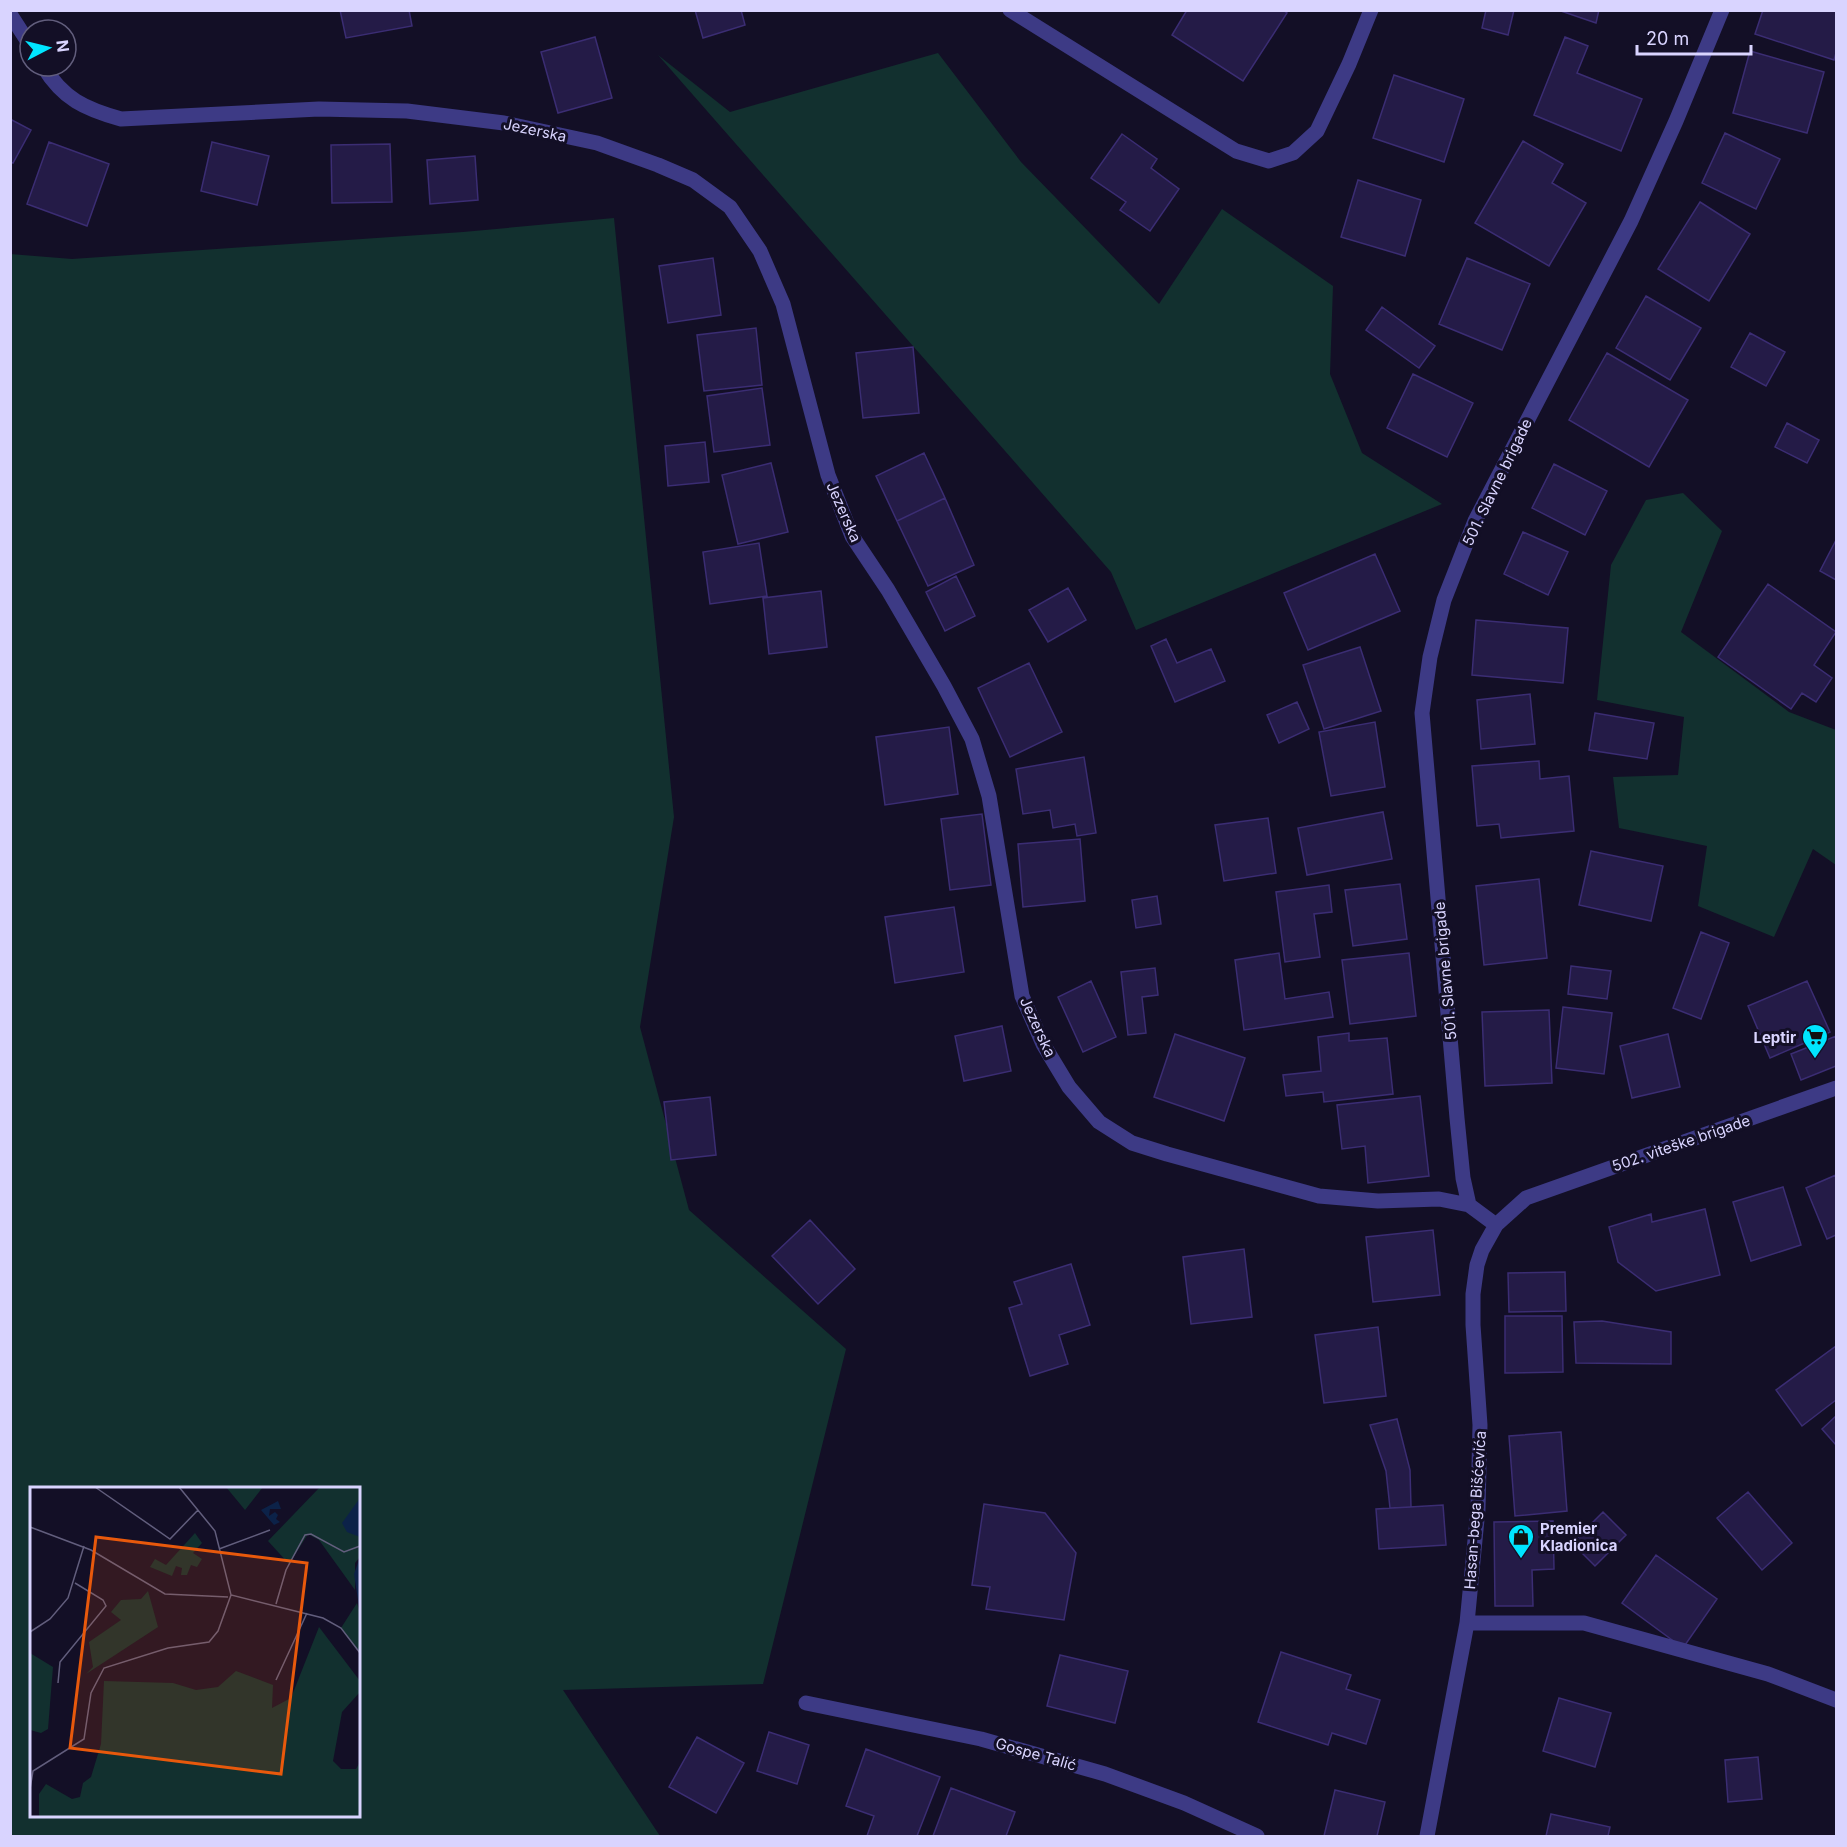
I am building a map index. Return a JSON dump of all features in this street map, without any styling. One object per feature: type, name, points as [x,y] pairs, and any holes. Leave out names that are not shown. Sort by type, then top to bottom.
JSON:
[{"type":"street","points":[[1010,10],[1236,151],[1269,161],[1293,153],[1317,131],[1349,64],[1371,10]]},
{"type":"street","name":"501. Slavne brigade","points":[[1469,1205],[1463,1178],[1457,1118],[1422,713],[1430,657],[1444,600],[1475,521],[1631,221],[1722,10]]},
{"type":"street","name":"Jezerska","points":[[53,78],[69,98],[96,112],[121,119],[319,109],[407,111],[504,123],[597,143],[658,165],[693,180],[730,207],[760,251],[783,304],[828,475],[852,536],[888,590],[972,739],[989,796],[1022,996],[1043,1044],[1069,1087],[1099,1122],[1132,1143],[1319,1196],[1378,1201],[1439,1199],[1469,1205],[1496,1225]]},
{"type":"street","name":"502. viteške brigade","points":[[1526,1198],[1836,1088]]},
{"type":"street","name":"Hasan-bega Bišćevića","points":[[1427,1836],[1467,1623],[1478,1509],[1480,1425],[1473,1325],[1473,1294],[1477,1265],[1482,1250],[1496,1225],[1526,1198]]},
{"type":"street","points":[[1467,1623],[1584,1623],[1768,1674],[1836,1700]]},
{"type":"street","name":"Gospe Talić","points":[[806,1703],[981,1739],[1105,1774],[1184,1803],[1257,1836]]},
{"type":"green space","points":[[938,53],[1021,162],[1159,304],[1222,209],[1333,286],[1330,374],[1362,453],[1442,504],[1136,630],[1111,572],[658,55],[730,112]]},
{"type":"green space","points":[[614,218],[674,817],[640,1027],[689,1210],[846,1349],[763,1684],[563,1690],[660,1836],[11,1836],[10,254],[72,259],[463,232]]},
{"type":"green space","points":[[1683,493],[1722,531],[1681,632],[1789,712],[1836,730],[1836,865],[1813,849],[1774,937],[1698,906],[1707,846],[1619,828],[1613,777],[1678,775],[1684,717],[1597,700],[1611,565],[1646,500]]},
{"type":"building","points":[[340,10],[409,10],[412,26],[346,38]]},
{"type":"building","points":[[695,10],[741,10],[745,25],[703,38]]},
{"type":"building","points":[[1187,10],[1283,10],[1287,13],[1243,81],[1172,35]]},
{"type":"building","points":[[1486,10],[1514,10],[1508,35],[1482,28]]},
{"type":"building","points":[[1558,10],[1599,10],[1596,23]]},
{"type":"building","points":[[1763,10],[1836,10],[1834,60],[1755,34]]},
{"type":"building","points":[[595,37],[612,98],[558,113],[541,52]]},
{"type":"building","points":[[1565,37],[1588,46],[1577,73],[1642,99],[1621,151],[1534,115]]},
{"type":"building","points":[[1750,51],[1824,72],[1807,133],[1733,113]]},
{"type":"building","points":[[1394,75],[1464,99],[1444,162],[1373,138]]},
{"type":"building","points":[[10,119],[31,130],[13,163],[10,162]]},
{"type":"building","points":[[1725,133],[1780,159],[1756,209],[1702,183]]},
{"type":"building","points":[[1122,134],[1157,159],[1151,168],[1179,189],[1150,231],[1120,210],[1126,202],[1091,178]]},
{"type":"building","points":[[1523,141],[1563,164],[1552,183],[1586,203],[1549,266],[1475,223]]},
{"type":"building","points":[[49,142],[109,164],[87,226],[27,204]]},
{"type":"building","points":[[212,142],[269,156],[257,205],[201,191]]},
{"type":"building","points":[[390,144],[392,202],[332,203],[331,145]]},
{"type":"building","points":[[475,156],[478,200],[430,204],[427,160]]},
{"type":"building","points":[[1358,180],[1421,200],[1405,256],[1341,237]]},
{"type":"building","points":[[1700,202],[1750,234],[1709,301],[1658,269]]},
{"type":"building","points":[[713,258],[721,315],[668,323],[659,266]]},
{"type":"building","points":[[1467,258],[1530,284],[1502,350],[1439,324]]},
{"type":"building","points":[[1646,296],[1701,328],[1670,380],[1616,348]]},
{"type":"building","points":[[1382,307],[1435,346],[1419,368],[1366,330]]},
{"type":"building","points":[[756,328],[762,385],[704,391],[697,335]]},
{"type":"building","points":[[1750,333],[1785,352],[1766,386],[1731,367]]},
{"type":"building","points":[[913,347],[919,413],[863,418],[856,353]]},
{"type":"building","points":[[1607,353],[1688,400],[1649,467],[1569,420]]},
{"type":"building","points":[[1413,374],[1473,403],[1447,457],[1387,428]]},
{"type":"building","points":[[762,388],[770,445],[714,452],[707,396]]},
{"type":"building","points":[[1787,423],[1819,440],[1807,463],[1775,447]]},
{"type":"building","points":[[705,442],[709,482],[668,486],[665,446]]},
{"type":"building","points":[[924,453],[945,498],[897,521],[876,476]]},
{"type":"building","points":[[771,463],[788,532],[738,544],[722,475]]},
{"type":"building","points":[[1554,464],[1607,491],[1585,535],[1532,508]]},
{"type":"building","points":[[945,498],[974,565],[928,586],[897,521]]},
{"type":"building","points":[[1523,532],[1568,552],[1548,595],[1504,574]]},
{"type":"building","points":[[1836,540],[1836,580],[1820,571]]},
{"type":"building","points":[[759,543],[767,596],[710,604],[703,552]]},
{"type":"building","points":[[1375,554],[1400,611],[1308,650],[1284,593]]},
{"type":"building","points":[[956,576],[975,616],[945,631],[926,592]]},
{"type":"building","points":[[1768,584],[1836,632],[1814,665],[1832,678],[1816,702],[1802,693],[1791,709],[1718,657]]},
{"type":"building","points":[[1068,588],[1086,620],[1048,642],[1029,610]]},
{"type":"building","points":[[821,591],[827,647],[769,654],[763,598]]},
{"type":"building","points":[[1476,620],[1568,628],[1563,683],[1472,675]]},
{"type":"building","points":[[1166,639],[1177,663],[1211,649],[1225,681],[1175,702],[1151,646]]},
{"type":"building","points":[[1360,647],[1381,711],[1324,729],[1303,665]]},
{"type":"building","points":[[1029,663],[1062,732],[1010,757],[978,688]]},
{"type":"building","points":[[1530,694],[1535,744],[1481,749],[1477,700]]},
{"type":"building","points":[[1297,702],[1309,729],[1279,743],[1267,715]]},
{"type":"building","points":[[1595,713],[1654,723],[1647,759],[1589,750]]},
{"type":"building","points":[[1375,722],[1385,787],[1331,796],[1319,732]]},
{"type":"building","points":[[949,727],[958,794],[885,805],[876,737]]},
{"type":"building","points":[[1084,757],[1096,833],[1077,836],[1075,824],[1053,828],[1050,810],[1023,814],[1016,769]]},
{"type":"building","points":[[1539,761],[1540,779],[1569,776],[1574,831],[1501,838],[1499,824],[1477,826],[1472,766]]},
{"type":"building","points":[[1383,812],[1392,859],[1307,875],[1298,828]]},
{"type":"building","points":[[982,814],[991,885],[950,890],[941,819]]},
{"type":"building","points":[[1268,818],[1276,873],[1224,881],[1215,825]]},
{"type":"building","points":[[1080,839],[1085,901],[1023,907],[1018,844]]},
{"type":"building","points":[[1591,851],[1663,866],[1651,921],[1579,905]]},
{"type":"building","points":[[1539,879],[1547,958],[1484,965],[1476,886]]},
{"type":"building","points":[[1400,884],[1407,939],[1353,946],[1345,890]]},
{"type":"building","points":[[1329,885],[1332,912],[1314,914],[1320,957],[1285,962],[1276,892]]},
{"type":"building","points":[[1157,896],[1161,924],[1136,928],[1132,900]]},
{"type":"building","points":[[954,907],[964,972],[895,983],[885,917]]},
{"type":"building","points":[[1701,932],[1729,943],[1701,1019],[1673,1008]]},
{"type":"building","points":[[1279,953],[1285,999],[1329,992],[1333,1017],[1244,1030],[1235,960]]},
{"type":"building","points":[[1409,953],[1416,1016],[1350,1024],[1342,960]]},
{"type":"building","points":[[1571,966],[1611,971],[1607,999],[1568,994]]},
{"type":"building","points":[[1155,968],[1158,995],[1142,997],[1146,1033],[1128,1035],[1121,972]]},
{"type":"building","points":[[1091,981],[1116,1037],[1083,1052],[1058,997]]},
{"type":"building","points":[[1807,981],[1830,1032],[1770,1058],[1748,1006]]},
{"type":"building","points":[[1563,1007],[1612,1013],[1604,1074],[1556,1068]]},
{"type":"building","points":[[1549,1010],[1552,1083],[1485,1086],[1482,1012]]},
{"type":"building","points":[[1002,1026],[1011,1071],[964,1081],[955,1036]]},
{"type":"building","points":[[1349,1033],[1349,1041],[1387,1038],[1393,1094],[1324,1102],[1323,1092],[1286,1096],[1283,1075],[1321,1071],[1318,1037]]},
{"type":"building","points":[[1175,1034],[1245,1058],[1224,1121],[1154,1097]]},
{"type":"building","points":[[1668,1034],[1680,1087],[1632,1098],[1620,1046]]},
{"type":"building","name":"Leptir","points":[[1836,1036],[1836,1066],[1801,1080],[1791,1054]]},
{"type":"building","points":[[1420,1096],[1429,1176],[1368,1183],[1365,1146],[1342,1149],[1337,1105]]},
{"type":"building","points":[[710,1097],[716,1155],[671,1160],[664,1102]]},
{"type":"building","points":[[1836,1175],[1836,1235],[1827,1239],[1806,1188]]},
{"type":"building","points":[[1783,1187],[1801,1245],[1751,1261],[1733,1202]]},
{"type":"building","points":[[1705,1209],[1720,1275],[1656,1291],[1618,1262],[1609,1227],[1651,1214],[1652,1222]]},
{"type":"building","points":[[810,1220],[855,1269],[818,1304],[772,1256]]},
{"type":"building","points":[[1433,1230],[1440,1295],[1373,1302],[1366,1237]]},
{"type":"building","points":[[1244,1249],[1252,1317],[1191,1324],[1183,1257]]},
{"type":"building","points":[[1071,1264],[1090,1325],[1059,1335],[1068,1364],[1030,1376],[1009,1308],[1022,1304],[1014,1282]]},
{"type":"building","points":[[1565,1272],[1566,1311],[1509,1312],[1508,1273]]},
{"type":"building","points":[[1505,1316],[1562,1316],[1563,1372],[1505,1373]]},
{"type":"building","points":[[1602,1321],[1671,1332],[1671,1364],[1576,1363],[1574,1322]]},
{"type":"building","points":[[1378,1327],[1386,1396],[1324,1403],[1315,1335]]},
{"type":"building","points":[[1836,1346],[1836,1400],[1802,1426],[1776,1390]]},
{"type":"building","points":[[1836,1416],[1836,1445],[1822,1429]]},
{"type":"building","points":[[1397,1419],[1410,1470],[1411,1507],[1390,1508],[1386,1471],[1370,1425]]},
{"type":"building","points":[[1561,1432],[1567,1511],[1515,1516],[1509,1436]]},
{"type":"building","points":[[1748,1492],[1792,1543],[1762,1570],[1717,1518]]},
{"type":"building","points":[[984,1504],[1045,1513],[1076,1553],[1064,1620],[986,1609],[990,1587],[972,1585]]},
{"type":"building","points":[[1443,1505],[1446,1545],[1379,1549],[1376,1509]]},
{"type":"building","points":[[1603,1512],[1626,1535],[1595,1566],[1572,1543]]},
{"type":"building","points":[[1553,1521],[1554,1569],[1532,1570],[1533,1606],[1495,1606],[1494,1522]]},
{"type":"building","points":[[1656,1555],[1717,1599],[1683,1648],[1622,1603]]},
{"type":"building","points":[[1281,1652],[1351,1675],[1346,1689],[1380,1700],[1366,1744],[1332,1733],[1328,1745],[1258,1722]]},
{"type":"building","points":[[1060,1655],[1128,1671],[1115,1723],[1047,1706]]},
{"type":"building","points":[[1559,1698],[1611,1713],[1595,1767],[1543,1751]]},
{"type":"building","points":[[769,1732],[809,1745],[797,1784],[757,1771]]},
{"type":"building","points":[[697,1737],[744,1763],[716,1813],[669,1787]]},
{"type":"building","points":[[866,1749],[940,1777],[917,1836],[867,1836],[874,1816],[846,1806]]},
{"type":"building","points":[[1758,1757],[1762,1799],[1728,1802],[1725,1760]]},
{"type":"building","points":[[951,1788],[1015,1812],[1006,1836],[933,1836]]},
{"type":"building","points":[[1335,1790],[1385,1802],[1377,1836],[1324,1836]]},
{"type":"building","points":[[1551,1814],[1610,1827],[1608,1836],[1546,1836]]},
{"type":"place","name":"Leptir","points":[[1815,1060]]},
{"type":"place","name":"Premier Kladionica","points":[[1521,1560]]}]
